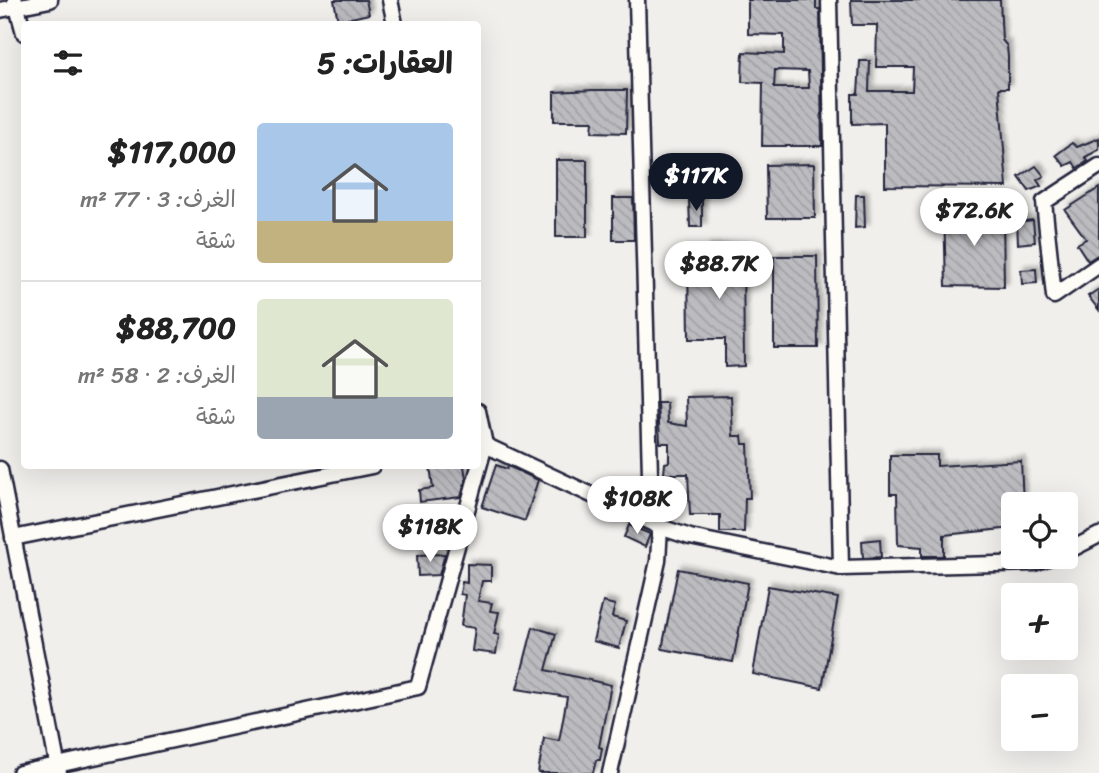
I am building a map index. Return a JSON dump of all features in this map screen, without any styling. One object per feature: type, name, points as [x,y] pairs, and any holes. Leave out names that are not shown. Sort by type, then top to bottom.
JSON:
[{"type":"street","points":[[0,10],[16,3],[50,0]]},
{"type":"street","points":[[390,0],[395,21]]},
{"type":"street","points":[[610,773],[658,561],[660,527],[651,511],[637,0]]},
{"type":"street","points":[[829,0],[841,568]]},
{"type":"street","points":[[16,3],[21,22]]},
{"type":"street","points":[[1099,166],[1044,202],[1054,296],[1099,265]]},
{"type":"street","points":[[481,446],[660,527],[841,568],[1001,563]]},
{"type":"street","points":[[0,469],[58,769]]},
{"type":"street","points":[[13,538],[357,469]]},
{"type":"street","points":[[20,773],[58,769],[418,687],[475,469]]},
{"type":"street","points":[[1078,546],[1099,535]]},
{"type":"building","points":[[334,0],[366,0],[369,14],[338,21]]},
{"type":"building","points":[[748,0],[816,0],[816,9],[820,9],[822,146],[762,146],[763,83],[742,82],[743,52],[784,54],[784,35],[748,34]],"holes":[[[775,70],[808,71],[809,88],[774,88]]]},
{"type":"building","points":[[851,0],[1000,0],[1002,40],[1007,46],[1008,57],[1008,88],[999,88],[1007,187],[885,186],[885,123],[852,124],[852,94],[858,94],[860,61],[870,61],[869,91],[912,91],[913,67],[876,67],[877,25],[852,25]]},
{"type":"building","points":[[627,90],[626,133],[592,132],[593,121],[554,121],[554,92]]},
{"type":"building","points":[[1099,138],[1099,150],[1085,157],[1088,161],[1077,168],[1073,162],[1065,166],[1056,155],[1072,143],[1077,147]]},
{"type":"building","points":[[556,160],[587,160],[587,237],[556,237]]},
{"type":"building","points":[[814,164],[815,218],[767,218],[766,165]]},
{"type":"building","points":[[1036,166],[1044,176],[1037,180],[1041,186],[1029,191],[1019,177]]},
{"type":"building","points":[[1099,188],[1099,254],[1088,261],[1077,244],[1086,239],[1065,210]]},
{"type":"building","points":[[856,195],[864,195],[865,227],[855,228]]},
{"type":"building","points":[[613,198],[633,198],[634,240],[613,240]]},
{"type":"building","points":[[702,199],[702,227],[690,227],[689,200]]},
{"type":"building","points":[[944,210],[1003,211],[1004,287],[946,286]]},
{"type":"building","points":[[1033,220],[1035,242],[1018,244],[1017,222]]},
{"type":"building","points":[[743,247],[744,366],[725,367],[725,339],[689,339],[688,260],[706,260],[706,248]]},
{"type":"building","points":[[774,256],[817,256],[818,348],[774,348]]},
{"type":"building","points":[[1036,269],[1037,283],[1022,284],[1021,270]]},
{"type":"building","points":[[1099,289],[1099,310],[1088,296]]},
{"type":"building","points":[[731,396],[733,436],[742,436],[743,444],[748,444],[750,498],[745,498],[744,532],[720,532],[720,515],[690,515],[688,474],[664,474],[665,463],[669,462],[669,443],[660,443],[658,403],[667,403],[668,423],[687,426],[686,397]]},
{"type":"building","points":[[890,455],[937,455],[937,466],[1021,461],[1022,492],[1001,492],[1001,529],[944,535],[944,556],[922,556],[922,547],[898,545],[897,494],[890,494]]},
{"type":"building","points":[[496,465],[507,469],[508,466],[538,480],[525,521],[482,507]]},
{"type":"building","points":[[430,469],[464,469],[466,479],[461,497],[420,502],[419,490],[433,488]]},
{"type":"building","points":[[629,525],[650,534],[645,547],[624,537]]},
{"type":"building","points":[[880,539],[881,557],[863,558],[862,541]]},
{"type":"building","points":[[445,554],[439,575],[418,576],[417,555]]},
{"type":"building","points":[[467,564],[491,565],[491,581],[482,581],[478,601],[492,603],[490,611],[499,612],[494,634],[499,635],[496,654],[472,651],[475,628],[461,626],[465,595],[460,594],[462,582],[467,583]]},
{"type":"building","points":[[678,569],[748,583],[733,662],[662,649]]},
{"type":"building","points":[[768,586],[838,598],[822,688],[753,674]]},
{"type":"building","points":[[603,602],[615,605],[612,617],[626,621],[619,648],[593,641]]},
{"type":"building","points":[[533,627],[556,634],[546,670],[611,685],[599,747],[602,748],[600,760],[596,760],[593,773],[538,773],[544,738],[559,741],[567,697],[517,689]]}]
